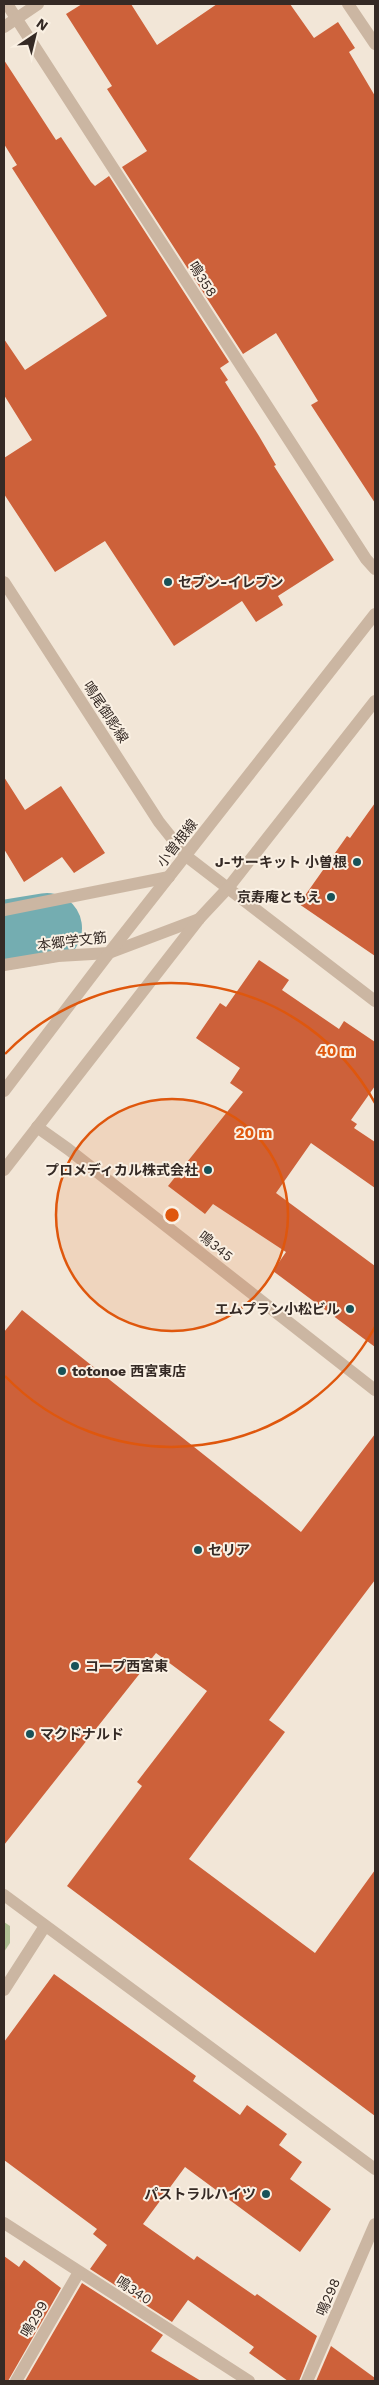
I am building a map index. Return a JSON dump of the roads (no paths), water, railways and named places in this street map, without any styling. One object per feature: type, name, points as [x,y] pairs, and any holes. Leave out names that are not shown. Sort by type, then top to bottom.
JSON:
[{"type":"street","name":"鳴358","points":[[7,4],[366,559],[375,569]]},
{"type":"street","points":[[4,27],[38,4]]},
{"type":"street","points":[[348,4],[375,44]]},
{"type":"street","name":"鳴尾御影線","points":[[4,582],[159,822],[186,856],[375,1001]]},
{"type":"street","name":"小曽根線","points":[[4,1091],[109,953],[375,614]]},
{"type":"street","points":[[4,1170],[199,919],[228,888],[375,701]]},
{"type":"street","points":[[4,910],[169,877]]},
{"type":"street","name":"本郷学文筋","points":[[4,965],[58,956],[109,953],[199,919]]},
{"type":"street","name":"鳴345","points":[[37,1127],[76,1155],[375,1390]]},
{"type":"street","points":[[4,1895],[375,2169]]},
{"type":"street","points":[[4,1990],[45,1926]]},
{"type":"street","name":"鳴340","points":[[4,2223],[249,2381]]},
{"type":"street","name":"鳴298","points":[[307,2381],[375,2224]]},
{"type":"street","name":"鳴299","points":[[16,2381],[79,2272]]},
{"type":"waterway","points":[[4,935],[47,928]]},
{"type":"place","name":"セブン-イレブン","points":[[168,582]]},
{"type":"place","name":"J-サーキット 小曽根","points":[[357,862]]},
{"type":"place","name":"京寿庵ともえ","points":[[331,897]]},
{"type":"place","name":"プロメディカル株式会社","points":[[208,1170]]},
{"type":"place","name":"エムプラン小松ビル","points":[[350,1309]]},
{"type":"place","name":"totonoe 西宮東店","points":[[62,1371]]},
{"type":"place","name":"セリア","points":[[198,1550]]},
{"type":"place","name":"コープ西宮東","points":[[75,1666]]},
{"type":"place","name":"マクドナルド","points":[[30,1734]]},
{"type":"place","name":"パストラルハイツ","points":[[266,2194]]}]
